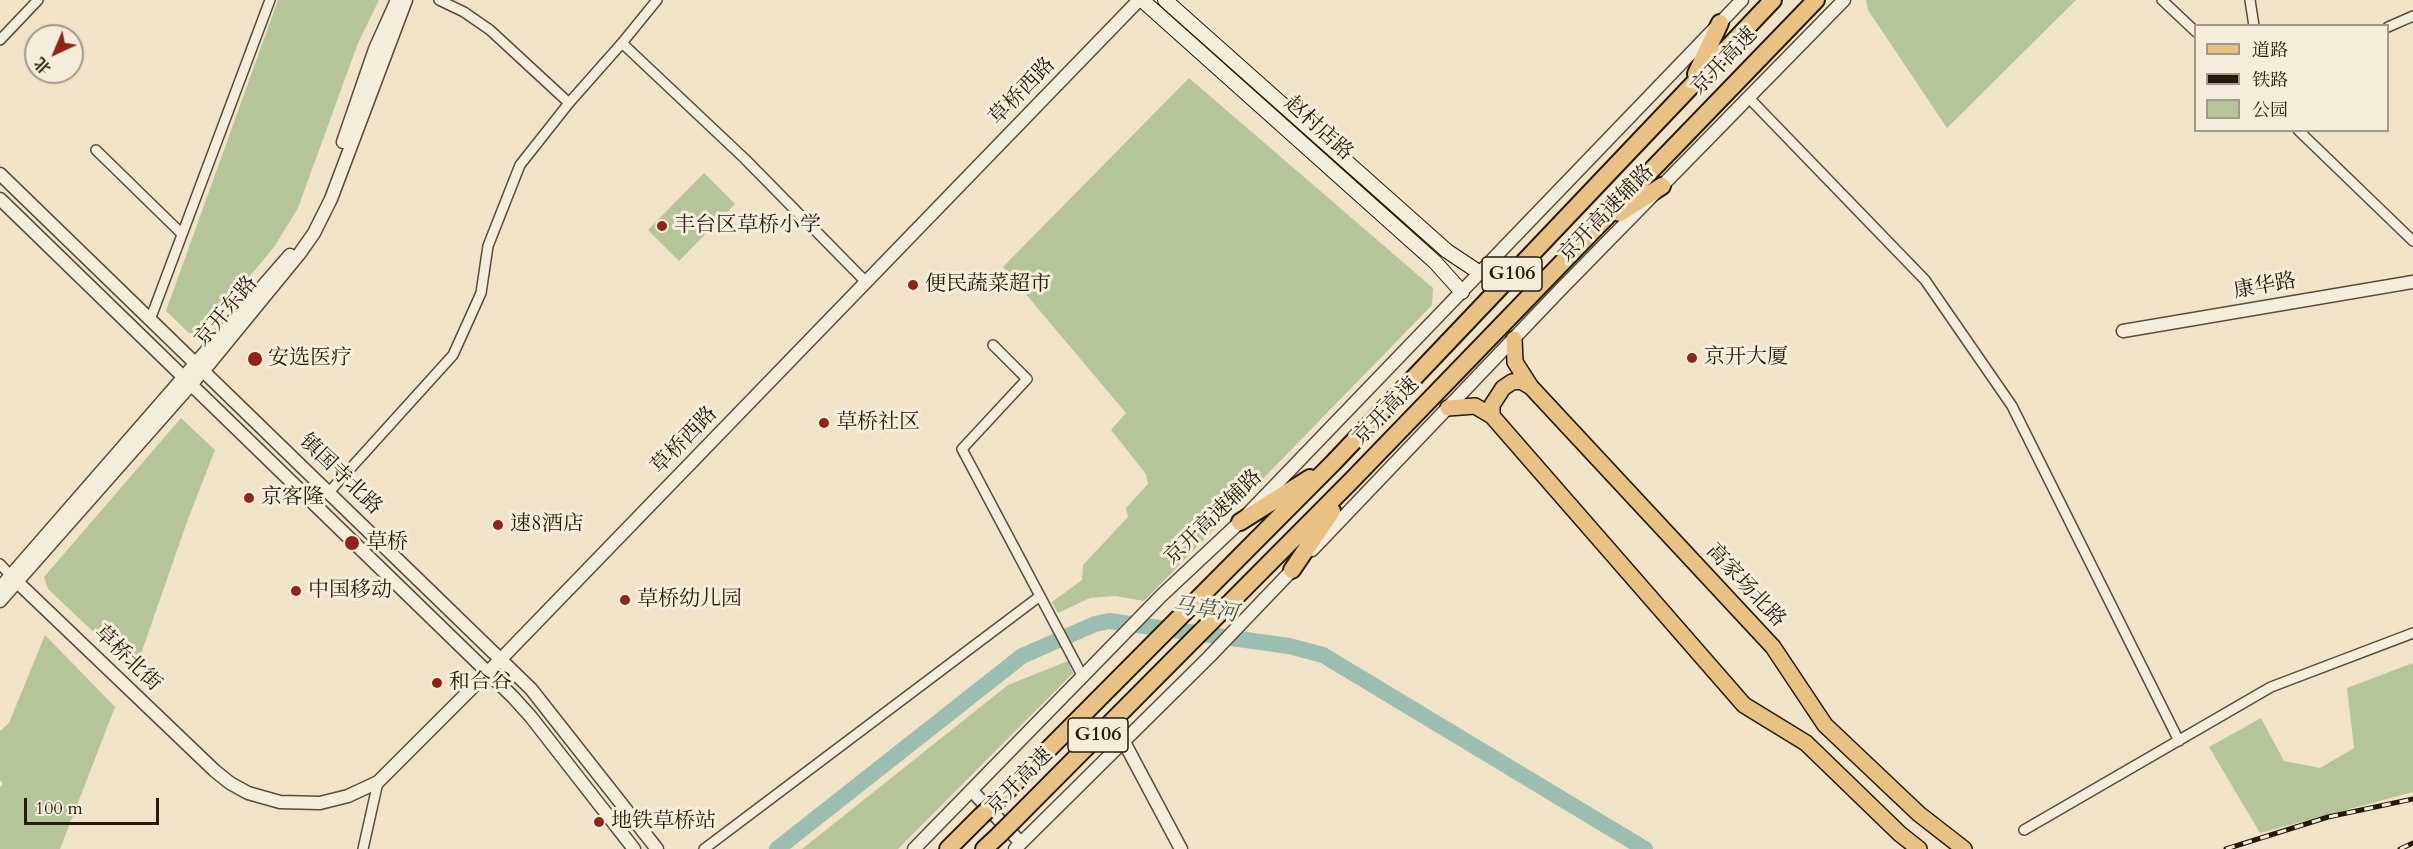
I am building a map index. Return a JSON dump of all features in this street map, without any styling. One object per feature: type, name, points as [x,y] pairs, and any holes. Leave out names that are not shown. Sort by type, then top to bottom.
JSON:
[{"type":"highway","name":"京开高速","points":[[948,849],[1333,463],[1773,0]]},
{"type":"highway","name":"京开高速","points":[[984,849],[1352,480],[1816,0]]},
{"type":"highway","points":[[1691,85],[1720,23]]},
{"type":"highway","points":[[1597,228],[1662,186]]},
{"type":"highway","points":[[1240,522],[1333,463]]},
{"type":"highway","points":[[1292,570],[1352,480]]},
{"type":"main road","name":"赵村店路","points":[[1141,0],[1435,262],[1462,292]]},
{"type":"main road","name":"赵村店路","points":[[1165,0],[1447,251],[1480,273]]},
{"type":"main road","name":"高家场北路","points":[[1514,339],[1515,362],[1531,387],[1773,647],[1824,725],[1919,814],[1964,849]]},
{"type":"main road","points":[[1492,416],[1492,405],[1503,388],[1512,382],[1521,381],[1531,387]]},
{"type":"main road","points":[[1448,408],[1476,406],[1492,416],[1744,705],[1806,743],[1900,834],[1919,849]]},
{"type":"street","points":[[0,40],[38,0]]},
{"type":"street","points":[[150,320],[270,0]]},
{"type":"street","name":"京开东路","points":[[199,367],[292,253],[315,215],[375,49],[397,0]]},
{"type":"street","name":"京开东路","points":[[0,601],[14,579],[187,380],[281,279],[314,233],[330,199],[406,0]]},
{"type":"street","points":[[439,0],[464,12],[490,30],[568,103]]},
{"type":"street","points":[[330,491],[453,355],[481,293],[488,246],[520,165],[568,103],[657,0]]},
{"type":"street","name":"草桥西路","points":[[215,771],[248,793],[280,802],[320,803],[348,796],[378,782],[488,673],[1141,0]]},
{"type":"street","name":"京开高速辅路","points":[[1083,677],[1161,596],[1240,522],[1742,0]]},
{"type":"street","name":"京开高速辅路","points":[[1124,742],[1250,615],[1514,339],[1844,0]]},
{"type":"street","points":[[2162,0],[2194,30]]},
{"type":"street","points":[[2250,0],[2254,24]]},
{"type":"street","points":[[2389,27],[2413,16]]},
{"type":"street","points":[[622,43],[745,159],[866,282]]},
{"type":"street","points":[[1748,97],[1925,280],[2012,406],[2179,741]]},
{"type":"street","points":[[2300,132],[2413,241]]},
{"type":"street","points":[[96,150],[182,234]]},
{"type":"street","name":"镇国寺北路","points":[[0,174],[330,491],[531,689],[657,849]]},
{"type":"street","name":"镇国寺北路","points":[[0,200],[531,717],[634,849]]},
{"type":"street","name":"康华路","points":[[2123,331],[2413,282]]},
{"type":"street","points":[[914,849],[1083,677],[962,449],[1027,379],[993,345]]},
{"type":"street","points":[[0,564],[14,579]]},
{"type":"street","name":"京开东路","points":[[0,588],[14,579]]},
{"type":"street","name":"草桥北街","points":[[14,579],[215,771]]},
{"type":"street","points":[[704,849],[1040,596]]},
{"type":"street","points":[[2024,830],[2271,687],[2413,633]]},
{"type":"street","points":[[972,791],[1018,846],[1124,742],[1181,849]]},
{"type":"street","points":[[363,849],[378,782]]},
{"type":"green space","points":[[278,0],[379,0],[358,43],[298,208],[274,247],[256,269],[202,330],[189,333],[166,311]]},
{"type":"green space","points":[[1866,0],[2076,0],[1947,128],[1868,10]]},
{"type":"green space","points":[[1189,78],[1433,288],[1432,305],[1144,601],[1115,596],[1090,598],[1058,613],[1052,602],[1082,580],[1083,565],[1128,517],[1126,508],[1148,484],[1146,474],[1111,430],[1126,413],[1003,267]]},
{"type":"green space","points":[[704,173],[735,204],[679,261],[648,230]]},
{"type":"green space","points":[[181,418],[215,450],[188,519],[135,671],[48,589],[44,577]]},
{"type":"green space","points":[[45,635],[115,707],[60,849],[0,849],[0,787],[3,784],[0,780],[0,731],[9,723]]},
{"type":"green space","points":[[1068,661],[1073,673],[898,849],[802,849],[1008,685]]},
{"type":"green space","points":[[2413,663],[2413,792],[2260,833],[2209,747],[2261,718],[2284,761],[2320,768],[2354,748],[2347,688]]},
{"type":"waterway","name":"马草河","points":[[777,849],[1022,656],[1095,624],[1109,621],[1289,646],[1323,655],[1645,849]]},
{"type":"railway","points":[[2226,849],[2328,817],[2413,799]]},
{"type":"railway","points":[[2400,849],[2413,843]]},
{"type":"place","name":"丰台区草桥小学","points":[[662,226]]},
{"type":"place","name":"便民蔬菜超市","points":[[913,285]]},
{"type":"place","name":"京开大厦","points":[[1692,358]]},
{"type":"place","name":"安选医疗","points":[[255,359]]},
{"type":"place","name":"草桥社区","points":[[824,423]]},
{"type":"place","name":"京客隆","points":[[249,498]]},
{"type":"place","name":"速8酒店","points":[[498,525]]},
{"type":"place","name":"草桥","points":[[352,543]]},
{"type":"place","name":"中国移动","points":[[296,591]]},
{"type":"place","name":"草桥幼儿园","points":[[625,600]]},
{"type":"place","name":"和合谷","points":[[437,683]]},
{"type":"place","name":"地铁草桥站","points":[[599,822]]}]
